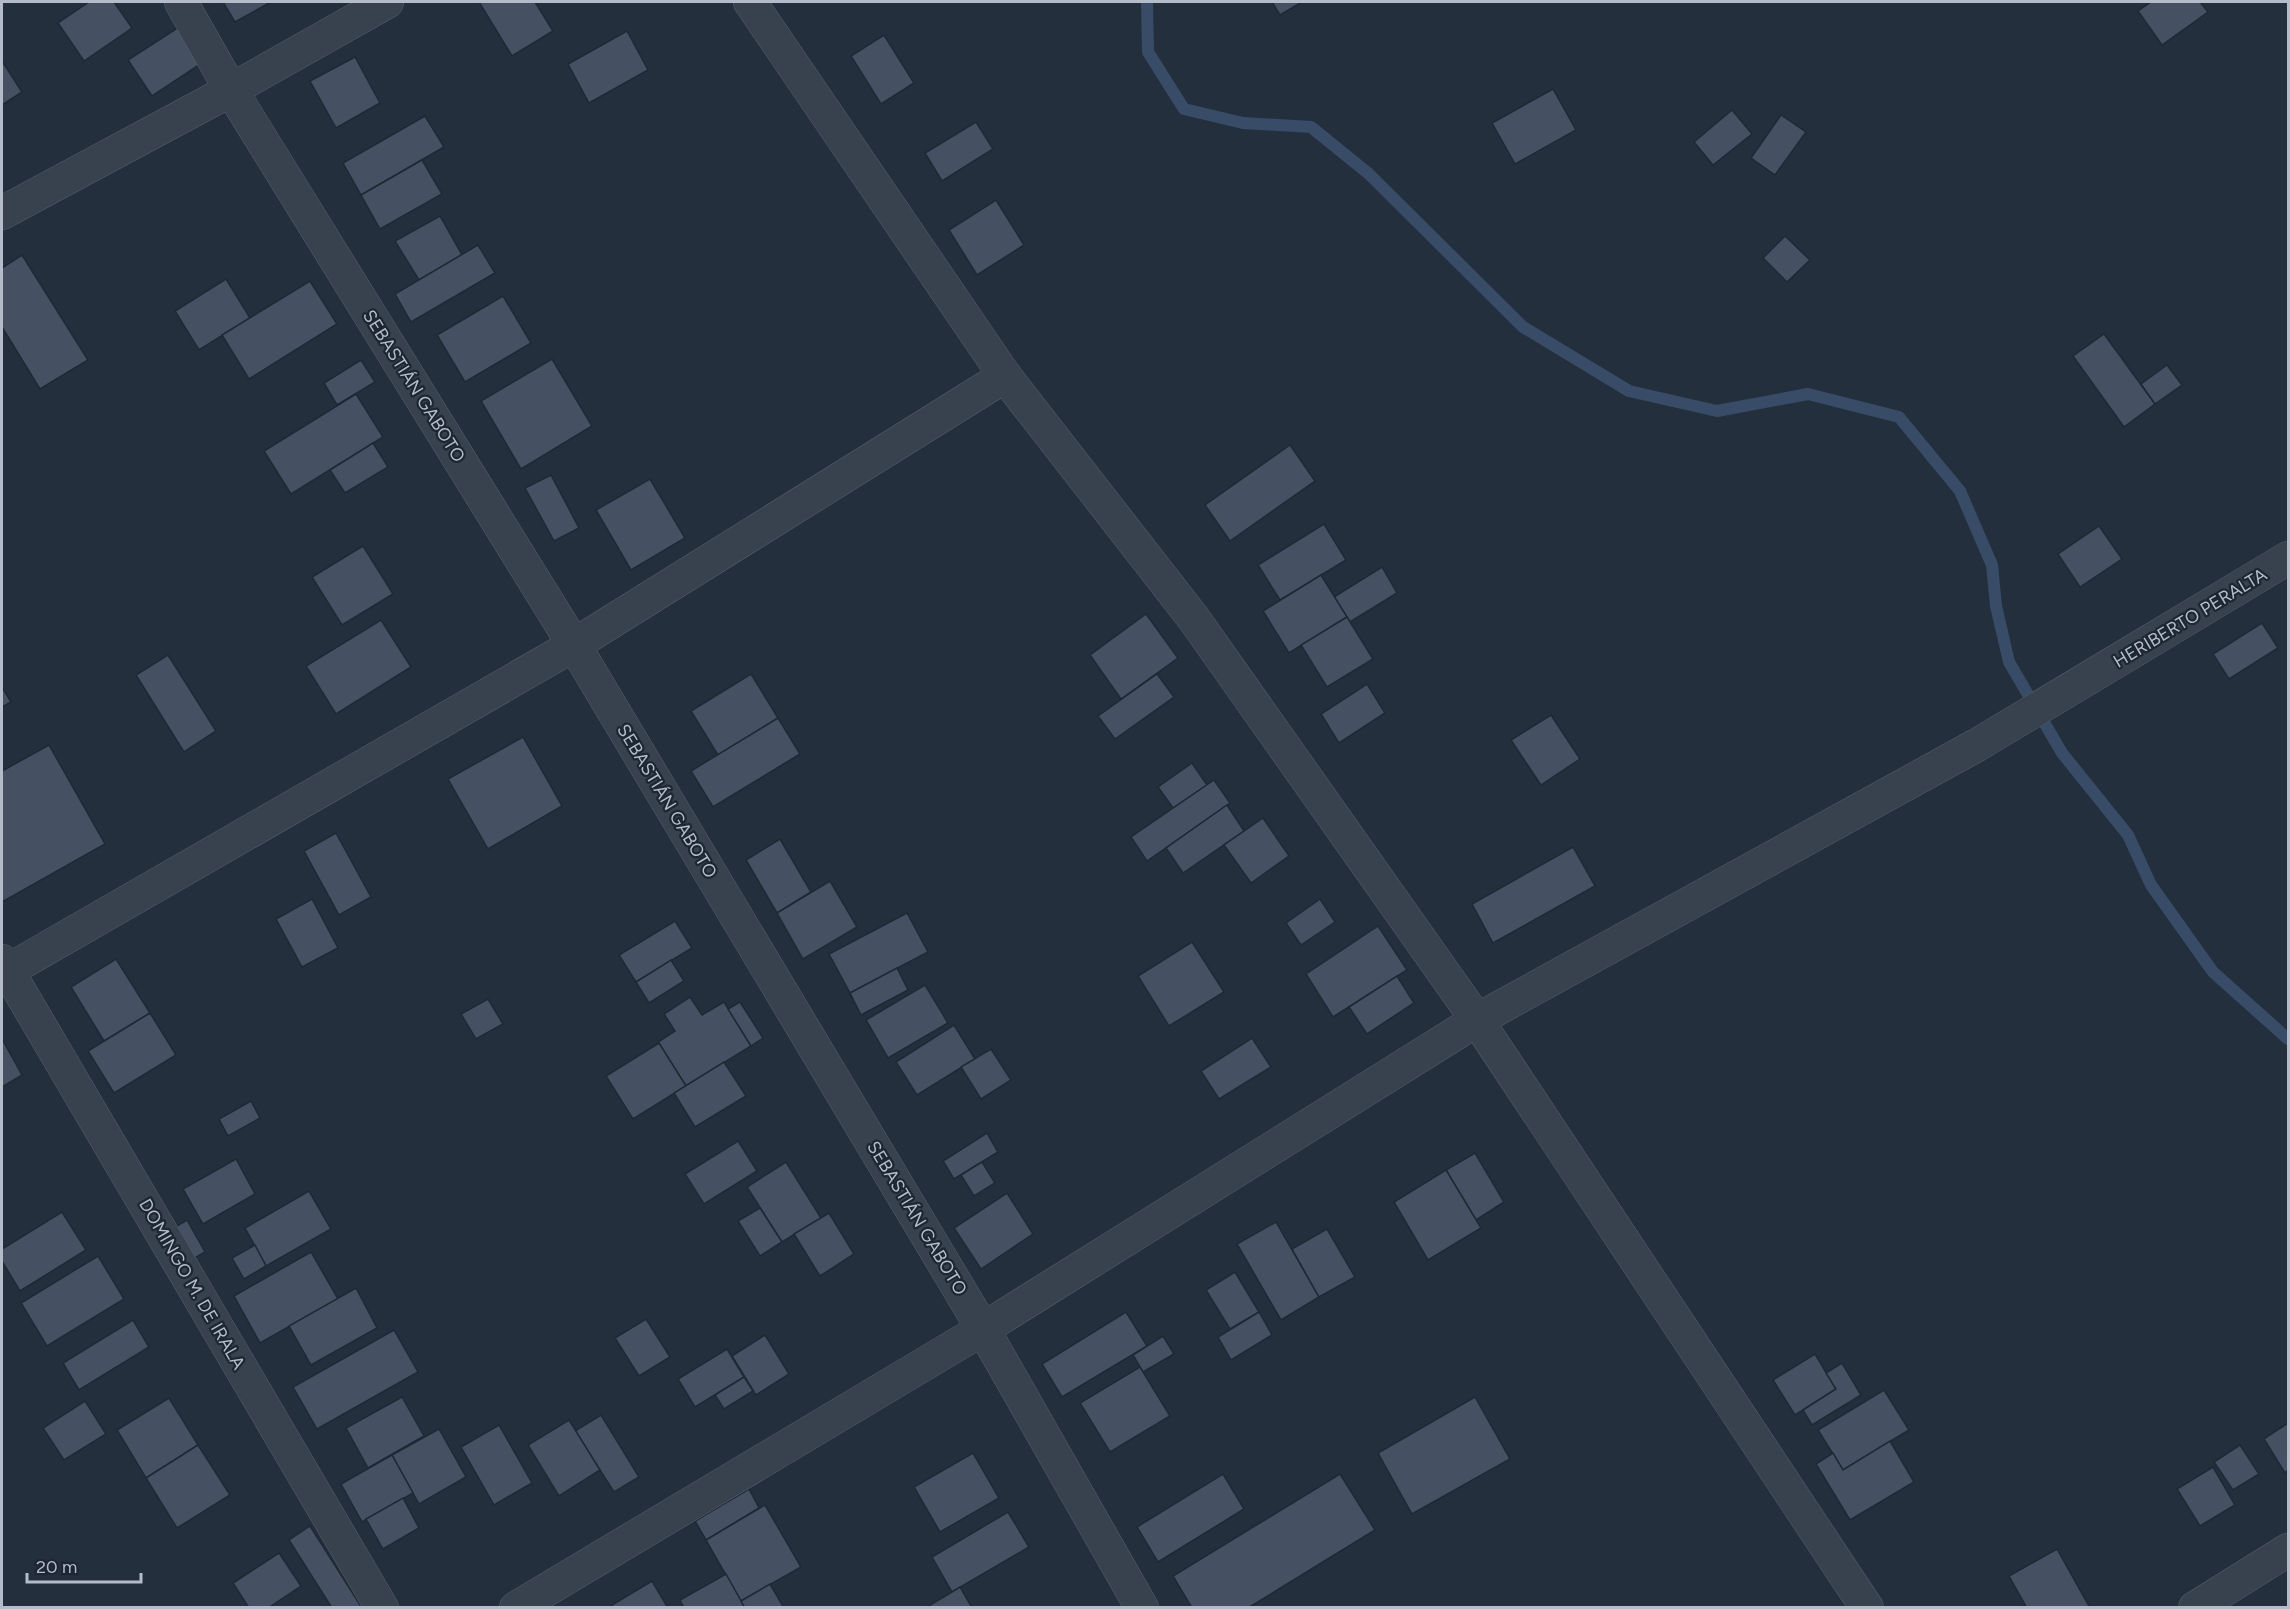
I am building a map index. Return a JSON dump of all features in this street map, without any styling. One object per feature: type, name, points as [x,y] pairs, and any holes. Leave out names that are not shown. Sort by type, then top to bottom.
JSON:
[{"type":"street","name":"SEBASTIÁN GABOTO","points":[[181,2],[231,90],[574,645],[983,1329],[1142,1608]]},
{"type":"street","points":[[2,213],[231,90],[387,2]]},
{"type":"street","points":[[750,2],[1005,376],[1194,619],[1477,1020],[1867,1608]]},
{"type":"street","points":[[3,968],[574,645],[1005,376]]},
{"type":"street","name":"HERIBERTO PERALTA","points":[[516,1608],[983,1329],[1477,1020],[1977,745],[2289,558]]},
{"type":"street","name":"DOMINGO M. DE IRALA","points":[[3,968],[382,1608]]},
{"type":"street","points":[[2195,1608],[2289,1550]]},
{"type":"building","points":[[89,2],[114,2],[132,28],[84,61],[58,23]]},
{"type":"building","points":[[223,2],[271,2],[235,22]]},
{"type":"building","points":[[479,2],[535,2],[553,31],[512,56]]},
{"type":"building","points":[[1272,2],[1302,2],[1280,15]]},
{"type":"building","points":[[2151,2],[2200,2],[2208,12],[2162,45],[2138,11]]},
{"type":"building","points":[[179,27],[202,63],[152,96],[128,60]]},
{"type":"building","points":[[627,31],[648,70],[589,103],[568,64]]},
{"type":"building","points":[[884,35],[914,83],[881,104],[851,56]]},
{"type":"building","points":[[355,57],[380,103],[336,128],[310,81]]},
{"type":"building","points":[[2,61],[22,92],[2,105]]},
{"type":"building","points":[[1553,89],[1576,130],[1515,164],[1492,123]]},
{"type":"building","points":[[1732,110],[1752,134],[1713,165],[1694,142]]},
{"type":"building","points":[[1781,115],[1806,132],[1775,175],[1751,158]]},
{"type":"building","points":[[425,116],[444,147],[361,195],[343,163]]},
{"type":"building","points":[[976,122],[993,149],[942,181],[925,153]]},
{"type":"building","points":[[422,160],[442,194],[380,229],[361,195]]},
{"type":"building","points":[[996,200],[1024,245],[977,275],[949,230]]},
{"type":"building","points":[[440,216],[462,255],[419,280],[395,241]]},
{"type":"building","points":[[1785,236],[1810,260],[1787,282],[1763,258]]},
{"type":"building","points":[[478,245],[495,273],[411,322],[395,294]]},
{"type":"building","points":[[22,255],[88,360],[40,389],[2,327],[2,268]]},
{"type":"building","points":[[226,279],[250,318],[199,350],[175,311]]},
{"type":"building","points":[[310,281],[337,324],[249,379],[222,335]]},
{"type":"building","points":[[503,296],[531,343],[465,382],[437,335]]},
{"type":"building","points":[[2104,334],[2155,404],[2124,427],[2073,356]]},
{"type":"building","points":[[552,359],[592,426],[521,469],[481,401]]},
{"type":"building","points":[[361,360],[375,382],[337,405],[324,383]]},
{"type":"building","points":[[2167,365],[2182,385],[2155,404],[2141,384]]},
{"type":"building","points":[[356,394],[383,437],[291,494],[264,451]]},
{"type":"building","points":[[373,443],[388,467],[345,493],[330,470]]},
{"type":"building","points":[[1290,445],[1315,481],[1230,541],[1205,505]]},
{"type":"building","points":[[551,475],[579,528],[554,541],[525,488]]},
{"type":"building","points":[[650,479],[685,538],[631,570],[596,510]]},
{"type":"building","points":[[1324,524],[1346,560],[1280,600],[1258,565]]},
{"type":"building","points":[[2099,526],[2122,559],[2080,587],[2058,554]]},
{"type":"building","points":[[363,546],[393,594],[342,625],[312,577]]},
{"type":"building","points":[[1382,567],[1397,593],[1350,622],[1334,597]]},
{"type":"building","points":[[1321,575],[1347,617],[1289,653],[1263,611]]},
{"type":"building","points":[[1146,614],[1178,658],[1121,699],[1090,655]]},
{"type":"building","points":[[1347,617],[1373,659],[1327,687],[1301,645]]},
{"type":"building","points":[[381,620],[411,667],[336,714],[306,666]]},
{"type":"building","points":[[2262,623],[2278,648],[2229,679],[2213,654]]},
{"type":"building","points":[[168,655],[216,731],[184,752],[136,675]]},
{"type":"building","points":[[751,674],[778,718],[718,755],[691,711]]},
{"type":"building","points":[[1157,674],[1174,697],[1115,739],[1098,716]]},
{"type":"building","points":[[1367,684],[1385,713],[1339,743],[1321,714]]},
{"type":"building","points":[[2,687],[11,702],[2,707]]},
{"type":"building","points":[[1551,715],[1580,759],[1541,785],[1511,740]]},
{"type":"building","points":[[778,718],[800,754],[713,807],[691,771]]},
{"type":"building","points":[[523,737],[562,806],[488,849],[448,779]]},
{"type":"building","points":[[49,745],[105,844],[2,902],[2,771]]},
{"type":"building","points":[[1192,763],[1207,785],[1173,808],[1158,787]]},
{"type":"building","points":[[1214,780],[1230,803],[1147,861],[1131,837]]},
{"type":"building","points":[[1227,805],[1244,831],[1183,873],[1166,848]]},
{"type":"building","points":[[1263,818],[1289,856],[1251,883],[1224,845]]},
{"type":"building","points":[[336,833],[371,897],[339,915],[304,851]]},
{"type":"building","points":[[780,839],[811,892],[777,913],[746,860]]},
{"type":"building","points":[[1573,847],[1595,886],[1493,943],[1472,904]]},
{"type":"building","points":[[830,881],[857,927],[803,959],[777,913]]},
{"type":"building","points":[[312,899],[338,948],[302,967],[276,919]]},
{"type":"building","points":[[1320,899],[1335,922],[1301,945],[1286,923]]},
{"type":"building","points":[[907,913],[928,952],[850,993],[829,954]]},
{"type":"building","points":[[675,921],[692,948],[636,982],[619,955]]},
{"type":"building","points":[[1378,926],[1407,970],[1333,1017],[1306,974]]},
{"type":"building","points":[[1192,942],[1224,992],[1169,1026],[1138,976]]},
{"type":"building","points":[[116,959],[150,1013],[104,1041],[71,987]]},
{"type":"building","points":[[671,960],[684,981],[649,1003],[636,982]]},
{"type":"building","points":[[897,968],[908,990],[861,1015],[850,993]]},
{"type":"building","points":[[1397,976],[1414,1003],[1367,1034],[1349,1007]]},
{"type":"building","points":[[925,985],[948,1023],[888,1058],[866,1020]]},
{"type":"building","points":[[690,997],[702,1015],[724,1002],[751,1046],[686,1086],[658,1042],[675,1031],[664,1014]]},
{"type":"building","points":[[488,999],[503,1024],[476,1039],[461,1014]]},
{"type":"building","points":[[740,1002],[763,1038],[751,1046],[728,1009]]},
{"type":"building","points":[[150,1013],[176,1055],[114,1093],[88,1051]]},
{"type":"building","points":[[954,1025],[975,1059],[917,1095],[896,1062]]},
{"type":"building","points":[[1252,1038],[1271,1067],[1219,1099],[1201,1071]]},
{"type":"building","points":[[2,1039],[22,1075],[2,1087]]},
{"type":"building","points":[[659,1043],[686,1086],[633,1119],[606,1076]]},
{"type":"building","points":[[991,1049],[1011,1080],[981,1099],[961,1067]]},
{"type":"building","points":[[724,1062],[746,1096],[695,1127],[674,1093]]},
{"type":"building","points":[[251,1101],[260,1118],[228,1136],[219,1119]]},
{"type":"building","points":[[987,1133],[998,1152],[954,1179],[943,1161]]},
{"type":"building","points":[[738,1141],[757,1171],[704,1204],[685,1174]]},
{"type":"building","points":[[1475,1153],[1504,1202],[1476,1220],[1446,1170]]},
{"type":"building","points":[[236,1159],[255,1194],[203,1224],[183,1189]]},
{"type":"building","points":[[786,1162],[821,1218],[782,1242],[747,1187]]},
{"type":"building","points":[[982,1162],[995,1183],[974,1196],[961,1175]]},
{"type":"building","points":[[1446,1170],[1481,1228],[1428,1260],[1394,1202]]},
{"type":"building","points":[[309,1191],[331,1229],[266,1266],[245,1228]]},
{"type":"building","points":[[1007,1193],[1033,1234],[981,1269],[954,1228]]},
{"type":"building","points":[[760,1208],[782,1242],[760,1256],[738,1221]]},
{"type":"building","points":[[62,1212],[86,1250],[20,1291],[2,1261],[2,1249]]},
{"type":"building","points":[[829,1213],[854,1254],[820,1276],[794,1234]]},
{"type":"building","points":[[187,1220],[205,1252],[188,1262],[170,1230]]},
{"type":"building","points":[[1276,1222],[1319,1297],[1281,1320],[1237,1244]]},
{"type":"building","points":[[1327,1229],[1355,1277],[1319,1297],[1292,1249]]},
{"type":"building","points":[[255,1245],[266,1266],[244,1279],[232,1258]]},
{"type":"building","points":[[311,1252],[338,1299],[260,1343],[234,1296]]},
{"type":"building","points":[[98,1256],[124,1299],[47,1346],[21,1303]]},
{"type":"building","points":[[1235,1272],[1259,1312],[1230,1329],[1206,1290]]},
{"type":"building","points":[[356,1288],[377,1328],[311,1365],[289,1326]]},
{"type":"building","points":[[1126,1312],[1147,1346],[1062,1397],[1042,1364]]},
{"type":"building","points":[[1259,1312],[1272,1335],[1231,1360],[1218,1337]]},
{"type":"building","points":[[646,1319],[670,1357],[639,1376],[615,1338]]},
{"type":"building","points":[[133,1320],[149,1347],[79,1390],[63,1363]]},
{"type":"building","points":[[394,1330],[418,1372],[317,1429],[293,1387]]},
{"type":"building","points":[[765,1335],[789,1374],[756,1395],[732,1356]]},
{"type":"building","points":[[1163,1336],[1174,1354],[1143,1372],[1133,1355]]},
{"type":"building","points":[[727,1349],[744,1377],[695,1407],[678,1379]]},
{"type":"building","points":[[1815,1354],[1836,1389],[1795,1415],[1773,1380]]},
{"type":"building","points":[[1842,1363],[1861,1395],[1812,1425],[1803,1410],[1836,1389],[1826,1373]]},
{"type":"building","points":[[1140,1367],[1170,1416],[1110,1452],[1080,1403]]},
{"type":"building","points":[[744,1377],[753,1391],[724,1409],[715,1395]]},
{"type":"building","points":[[1884,1390],[1909,1430],[1843,1470],[1818,1430]]},
{"type":"building","points":[[402,1397],[424,1436],[368,1468],[346,1428]]},
{"type":"building","points":[[1475,1397],[1510,1459],[1412,1514],[1378,1453]]},
{"type":"building","points":[[169,1398],[198,1445],[146,1478],[117,1430]]},
{"type":"building","points":[[85,1401],[106,1434],[64,1460],[43,1428]]},
{"type":"building","points":[[601,1415],[639,1477],[614,1492],[575,1431]]},
{"type":"building","points":[[569,1420],[600,1470],[559,1496],[528,1445]]},
{"type":"building","points":[[2288,1423],[2288,1470],[2285,1473],[2264,1439]]},
{"type":"building","points":[[499,1425],[532,1483],[494,1505],[461,1447]]},
{"type":"building","points":[[439,1429],[466,1477],[419,1504],[392,1455]]},
{"type":"building","points":[[1890,1441],[1914,1482],[1850,1520],[1816,1464],[1833,1453],[1843,1470]]},
{"type":"building","points":[[198,1445],[230,1495],[177,1528],[146,1478]]},
{"type":"building","points":[[2240,1445],[2259,1474],[2233,1490],[2214,1462]]},
{"type":"building","points":[[973,1453],[999,1498],[940,1532],[914,1487]]},
{"type":"building","points":[[392,1455],[413,1493],[362,1522],[341,1484]]},
{"type":"building","points":[[2213,1467],[2235,1505],[2200,1526],[2177,1489]]},
{"type":"building","points":[[1223,1474],[1244,1509],[1158,1562],[1137,1527]]},
{"type":"building","points":[[1340,1474],[1375,1530],[1248,1608],[1192,1608],[1173,1576]]},
{"type":"building","points":[[749,1489],[759,1508],[706,1540],[695,1521]]},
{"type":"building","points":[[403,1498],[419,1528],[383,1549],[366,1519]]},
{"type":"building","points":[[765,1505],[801,1567],[741,1601],[706,1540]]},
{"type":"building","points":[[1008,1512],[1029,1547],[952,1592],[932,1557]]},
{"type":"building","points":[[310,1526],[362,1608],[332,1608],[289,1540]]},
{"type":"building","points":[[2057,1549],[2090,1608],[2027,1608],[2009,1576]]},
{"type":"building","points":[[279,1553],[301,1586],[268,1608],[249,1608],[233,1583]]},
{"type":"building","points":[[726,1574],[745,1608],[684,1608],[680,1600]]},
{"type":"building","points":[[652,1581],[668,1608],[614,1608],[612,1605]]},
{"type":"building","points":[[770,1584],[784,1608],[745,1608],[741,1601]]},
{"type":"building","points":[[960,1587],[972,1608],[925,1608],[952,1592]]},
{"type":"waterway","points":[[1147,2],[1148,52],[1184,109],[1243,123],[1311,127],[1369,174],[1523,327],[1629,391],[1717,411],[1808,394],[1899,417],[1960,491],[1992,565],[1996,606],[2009,662],[2062,753],[2128,835],[2151,885],[2213,972],[2288,1039]]}]
